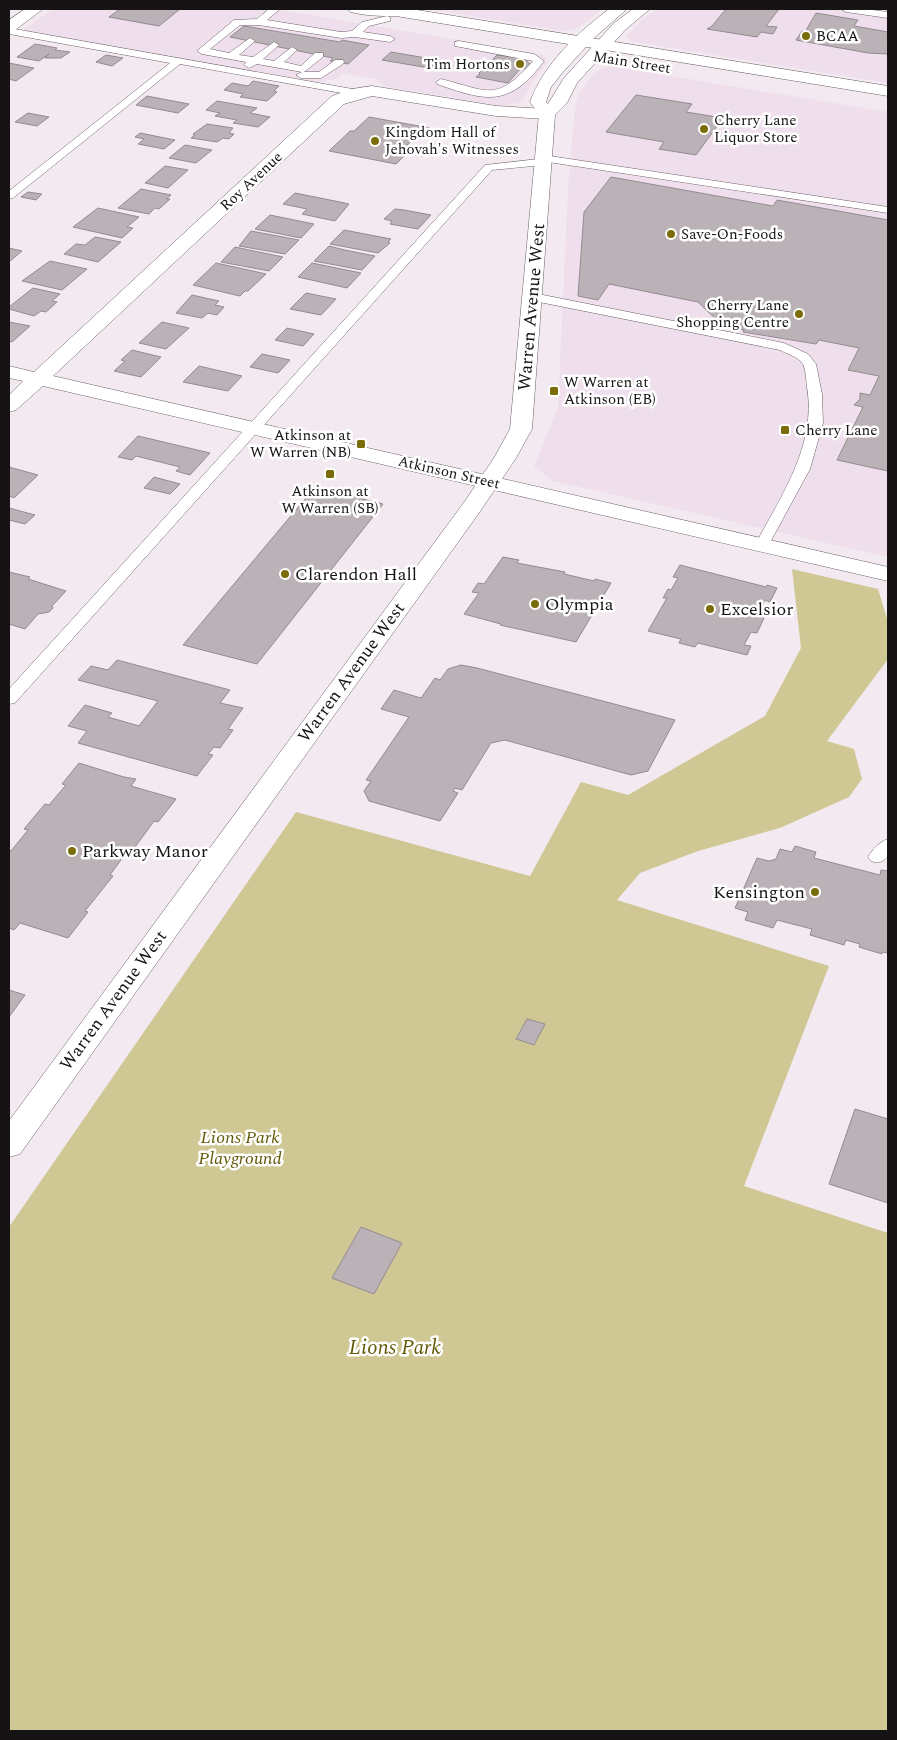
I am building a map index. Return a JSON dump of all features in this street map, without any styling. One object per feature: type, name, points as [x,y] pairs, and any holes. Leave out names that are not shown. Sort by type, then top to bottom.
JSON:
[{"type":"street","points":[[9,27],[35,9]]},
{"type":"street","name":"Main Street","points":[[356,9],[382,16],[598,50],[888,91]]},
{"type":"street","points":[[579,47],[604,19],[619,9]]},
{"type":"street","points":[[547,114],[559,104],[570,81],[598,50],[619,27],[642,9]]},
{"type":"street","name":"Warren Avenue West","points":[[9,1145],[489,482],[521,429],[547,114],[538,102],[542,89],[549,78],[579,47]]},
{"type":"street","name":"Main Street","points":[[598,50],[888,104]]},
{"type":"street","name":"Roy Avenue","points":[[9,406],[338,100],[358,93],[372,91],[496,111],[547,114]]},
{"type":"street","name":"Atkinson Street","points":[[9,372],[888,574]]},
{"type":"lane","points":[[273,28],[275,9]]},
{"type":"lane","points":[[846,9],[888,15]]},
{"type":"lane","points":[[358,38],[366,24],[382,16]]},
{"type":"lane","points":[[319,55],[303,69],[202,51],[238,22],[325,36],[358,38],[368,36],[390,39]]},
{"type":"lane","points":[[9,32],[358,93]]},
{"type":"lane","points":[[219,54],[238,39]]},
{"type":"lane","points":[[231,56],[250,41]]},
{"type":"lane","points":[[244,58],[262,43]]},
{"type":"lane","points":[[441,82],[497,89],[515,86],[539,61],[534,57],[459,44]]},
{"type":"lane","points":[[241,72],[274,45]]},
{"type":"lane","points":[[276,64],[292,50]]},
{"type":"lane","points":[[290,66],[305,53]]},
{"type":"lane","points":[[9,196],[178,61]]},
{"type":"lane","points":[[290,66],[297,74],[315,76],[326,73],[339,62]]},
{"type":"lane","points":[[9,699],[489,167],[543,160],[888,210]]},
{"type":"lane","points":[[533,297],[784,347],[803,357],[810,364],[815,394],[816,423],[803,469],[762,545]]},
{"type":"shaded area","points":[[53,9],[275,9],[545,55],[547,63],[533,81],[522,102],[507,105],[507,107],[384,86],[376,79],[343,73],[336,79],[317,82],[23,30]]},
{"type":"shaded area","points":[[428,9],[603,9],[578,28],[564,31]]},
{"type":"shaded area","points":[[657,9],[888,9],[888,83],[634,42],[627,38],[641,21]]},
{"type":"shaded area","points":[[611,66],[888,112],[888,557],[553,481],[534,466],[558,408],[568,189],[575,108],[579,94],[593,74],[602,68]]},
{"type":"green space","name":"Lions Park","points":[[792,569],[878,589],[888,622],[888,659],[827,741],[854,749],[862,779],[849,797],[780,828],[698,851],[640,873],[617,900],[829,966],[744,1186],[888,1233],[888,1731],[9,1731],[9,1227],[296,812],[530,876],[581,782],[628,795],[765,716],[801,648]]},
{"type":"building","points":[[120,9],[180,9],[159,26],[109,17]]},
{"type":"building","points":[[726,9],[779,9],[766,26],[777,27],[773,34],[761,32],[757,37],[707,29],[712,26]]},
{"type":"building","points":[[816,13],[858,20],[854,26],[888,32],[888,54],[868,53],[796,40],[802,31],[805,32]]},
{"type":"building","points":[[244,26],[369,45],[348,64],[330,61],[333,58],[230,37]]},
{"type":"building","points":[[35,44],[70,52],[61,58],[45,58],[49,54],[39,61],[17,57]]},
{"type":"building","points":[[391,52],[444,61],[435,69],[382,60]]},
{"type":"building","points":[[106,55],[123,58],[112,66],[96,62]]},
{"type":"building","points":[[497,55],[524,58],[530,64],[526,69],[521,68],[508,83],[476,77]]},
{"type":"building","points":[[9,63],[34,68],[16,81],[9,79]]},
{"type":"building","points":[[253,81],[279,86],[274,91],[277,92],[267,101],[240,97],[243,94],[224,90],[232,83],[248,86]]},
{"type":"building","points":[[636,95],[692,104],[686,112],[723,118],[696,155],[659,149],[664,142],[606,132]]},
{"type":"building","points":[[147,96],[189,104],[178,113],[136,105]]},
{"type":"building","points":[[217,101],[257,108],[250,113],[270,117],[258,127],[233,123],[237,120],[215,116],[220,113],[206,110]]},
{"type":"building","points":[[28,113],[49,117],[37,126],[15,122]]},
{"type":"building","name":"Kingdom Hall of Jehovah's Witnesses","points":[[369,117],[430,128],[421,137],[416,137],[407,145],[414,146],[396,164],[329,151],[350,131],[354,131]]},
{"type":"building","points":[[207,124],[233,128],[229,133],[234,134],[229,139],[223,138],[217,142],[191,138],[195,134],[193,134]]},
{"type":"building","points":[[140,133],[175,140],[164,149],[138,144],[144,139],[135,137]]},
{"type":"building","points":[[185,145],[212,150],[196,163],[169,158]]},
{"type":"building","points":[[165,166],[188,170],[168,188],[145,183]]},
{"type":"building","name":"Cherry Lane Shopping Centre","points":[[611,177],[773,206],[777,200],[888,220],[888,471],[837,460],[863,407],[854,405],[860,399],[860,393],[870,395],[879,376],[848,370],[859,348],[819,340],[816,344],[743,332],[744,330],[722,325],[698,302],[609,284],[598,300],[578,296],[584,212]]},
{"type":"building","points":[[141,189],[171,195],[166,199],[170,199],[159,209],[155,208],[149,214],[118,208]]},
{"type":"building","points":[[28,192],[42,194],[36,200],[21,197]]},
{"type":"building","points":[[295,193],[349,204],[335,221],[302,214],[307,209],[283,204]]},
{"type":"building","points":[[98,208],[139,217],[127,227],[133,228],[122,238],[73,227]]},
{"type":"building","points":[[395,209],[431,215],[418,229],[390,224],[392,221],[384,219]]},
{"type":"building","points":[[270,215],[314,224],[301,238],[255,229]]},
{"type":"building","points":[[344,230],[391,239],[388,242],[390,243],[378,253],[330,244]]},
{"type":"building","points":[[251,231],[299,240],[285,254],[239,246]]},
{"type":"building","points":[[95,237],[121,242],[98,262],[64,254],[76,244],[85,245]]},
{"type":"building","points":[[329,246],[375,256],[362,270],[314,261]]},
{"type":"building","points":[[235,247],[283,257],[269,271],[221,262]]},
{"type":"building","points":[[9,248],[22,251],[9,262]]},
{"type":"building","points":[[50,261],[87,269],[62,290],[22,281]]},
{"type":"building","points":[[216,263],[266,274],[240,296],[193,285]]},
{"type":"building","points":[[312,263],[361,273],[347,288],[298,277]]},
{"type":"building","points":[[33,288],[60,294],[52,301],[57,302],[46,312],[41,311],[34,316],[9,309],[9,307]]},
{"type":"building","points":[[306,293],[336,299],[321,315],[290,309]]},
{"type":"building","points":[[192,295],[219,301],[215,305],[224,307],[217,315],[208,313],[202,318],[176,313]]},
{"type":"building","points":[[9,322],[30,326],[12,342],[9,341]]},
{"type":"building","points":[[162,322],[189,328],[166,349],[139,343]]},
{"type":"building","points":[[287,328],[314,334],[303,346],[275,340]]},
{"type":"building","points":[[132,350],[161,357],[141,377],[114,371],[125,361],[121,360]]},
{"type":"building","points":[[262,354],[290,360],[278,373],[250,367]]},
{"type":"building","points":[[199,366],[242,376],[228,391],[183,382]]},
{"type":"building","points":[[138,436],[210,453],[190,475],[176,471],[180,467],[136,456],[132,460],[118,457]]},
{"type":"building","points":[[9,467],[38,475],[14,498],[9,496]]},
{"type":"building","points":[[154,477],[180,484],[170,494],[144,488]]},
{"type":"building","name":"Clarendon Hall","points":[[315,487],[383,504],[257,664],[183,645]]},
{"type":"building","points":[[9,508],[35,515],[25,524],[9,520]]},
{"type":"building","name":"Olympia","points":[[503,557],[519,560],[517,563],[565,572],[564,574],[594,581],[595,579],[611,583],[576,642],[500,625],[464,614],[479,593],[472,592],[478,583],[484,584]]},
{"type":"building","name":"Excelsior","points":[[680,565],[766,587],[767,585],[777,588],[770,602],[765,600],[757,616],[764,618],[757,633],[751,632],[744,645],[751,646],[747,655],[698,643],[695,647],[679,643],[681,639],[648,631],[667,598],[663,598],[668,589],[671,590],[678,578],[673,577]]},
{"type":"building","points":[[9,572],[30,577],[28,579],[66,591],[49,612],[38,614],[25,629],[9,624]]},
{"type":"building","points":[[117,660],[230,690],[220,703],[243,708],[228,729],[233,730],[220,748],[214,747],[208,754],[213,755],[197,776],[78,743],[87,731],[68,726],[85,705],[112,713],[108,717],[139,726],[158,701],[78,680],[91,666],[108,670]]},
{"type":"building","points":[[461,665],[675,720],[648,771],[631,775],[505,740],[491,743],[462,790],[455,788],[453,791],[458,793],[440,821],[369,801],[364,791],[371,781],[366,780],[409,717],[381,709],[394,690],[421,698],[435,678],[440,680],[448,669]]},
{"type":"building","name":"Parkway Manor","points":[[79,763],[136,779],[131,786],[176,799],[158,822],[154,821],[130,854],[126,853],[110,875],[113,876],[85,911],[88,912],[68,938],[20,923],[14,930],[9,928],[9,850],[11,851],[28,830],[24,829],[45,804],[49,805],[66,785],[62,784]]},
{"type":"building","name":"Kensington","points":[[795,846],[816,852],[814,858],[880,875],[881,870],[888,871],[888,953],[882,952],[882,954],[859,947],[860,944],[846,940],[844,945],[810,935],[812,929],[777,920],[773,928],[745,920],[748,912],[735,908],[757,858],[769,861],[776,859],[780,849],[792,852]]},
{"type":"building","points":[[9,990],[25,995],[9,1017]]},
{"type":"building","points":[[527,1019],[545,1024],[534,1045],[516,1039]]},
{"type":"building","points":[[855,1109],[888,1119],[888,1203],[829,1184]]},
{"type":"building","points":[[361,1227],[402,1243],[374,1294],[332,1278]]},
{"type":"place","name":"BCAA","points":[[806,36]]},
{"type":"place","name":"Tim Hortons","points":[[520,64]]},
{"type":"place","name":"Cherry Lane Liquor Store","points":[[704,129]]},
{"type":"place","name":"Kingdom Hall of Jehovah's Witnesses","points":[[375,141]]},
{"type":"place","name":"Save-On-Foods","points":[[671,234]]},
{"type":"place","name":"Cherry Lane Shopping Centre","points":[[799,314]]},
{"type":"place","name":"W Warren at Atkinson (EB)","points":[[554,391]]},
{"type":"place","name":"Cherry Lane","points":[[785,430]]},
{"type":"place","name":"Atkinson at W Warren (NB)","points":[[361,444]]},
{"type":"place","name":"Atkinson at W Warren (SB)","points":[[330,474]]},
{"type":"place","name":"Clarendon Hall","points":[[285,574]]},
{"type":"place","name":"Olympia","points":[[535,604]]},
{"type":"place","name":"Excelsior","points":[[710,609]]},
{"type":"place","name":"Parkway Manor","points":[[72,851]]},
{"type":"place","name":"Kensington","points":[[815,892]]},
{"type":"park label","name":"Lions Park Playground","points":[[240,1147]]}]
